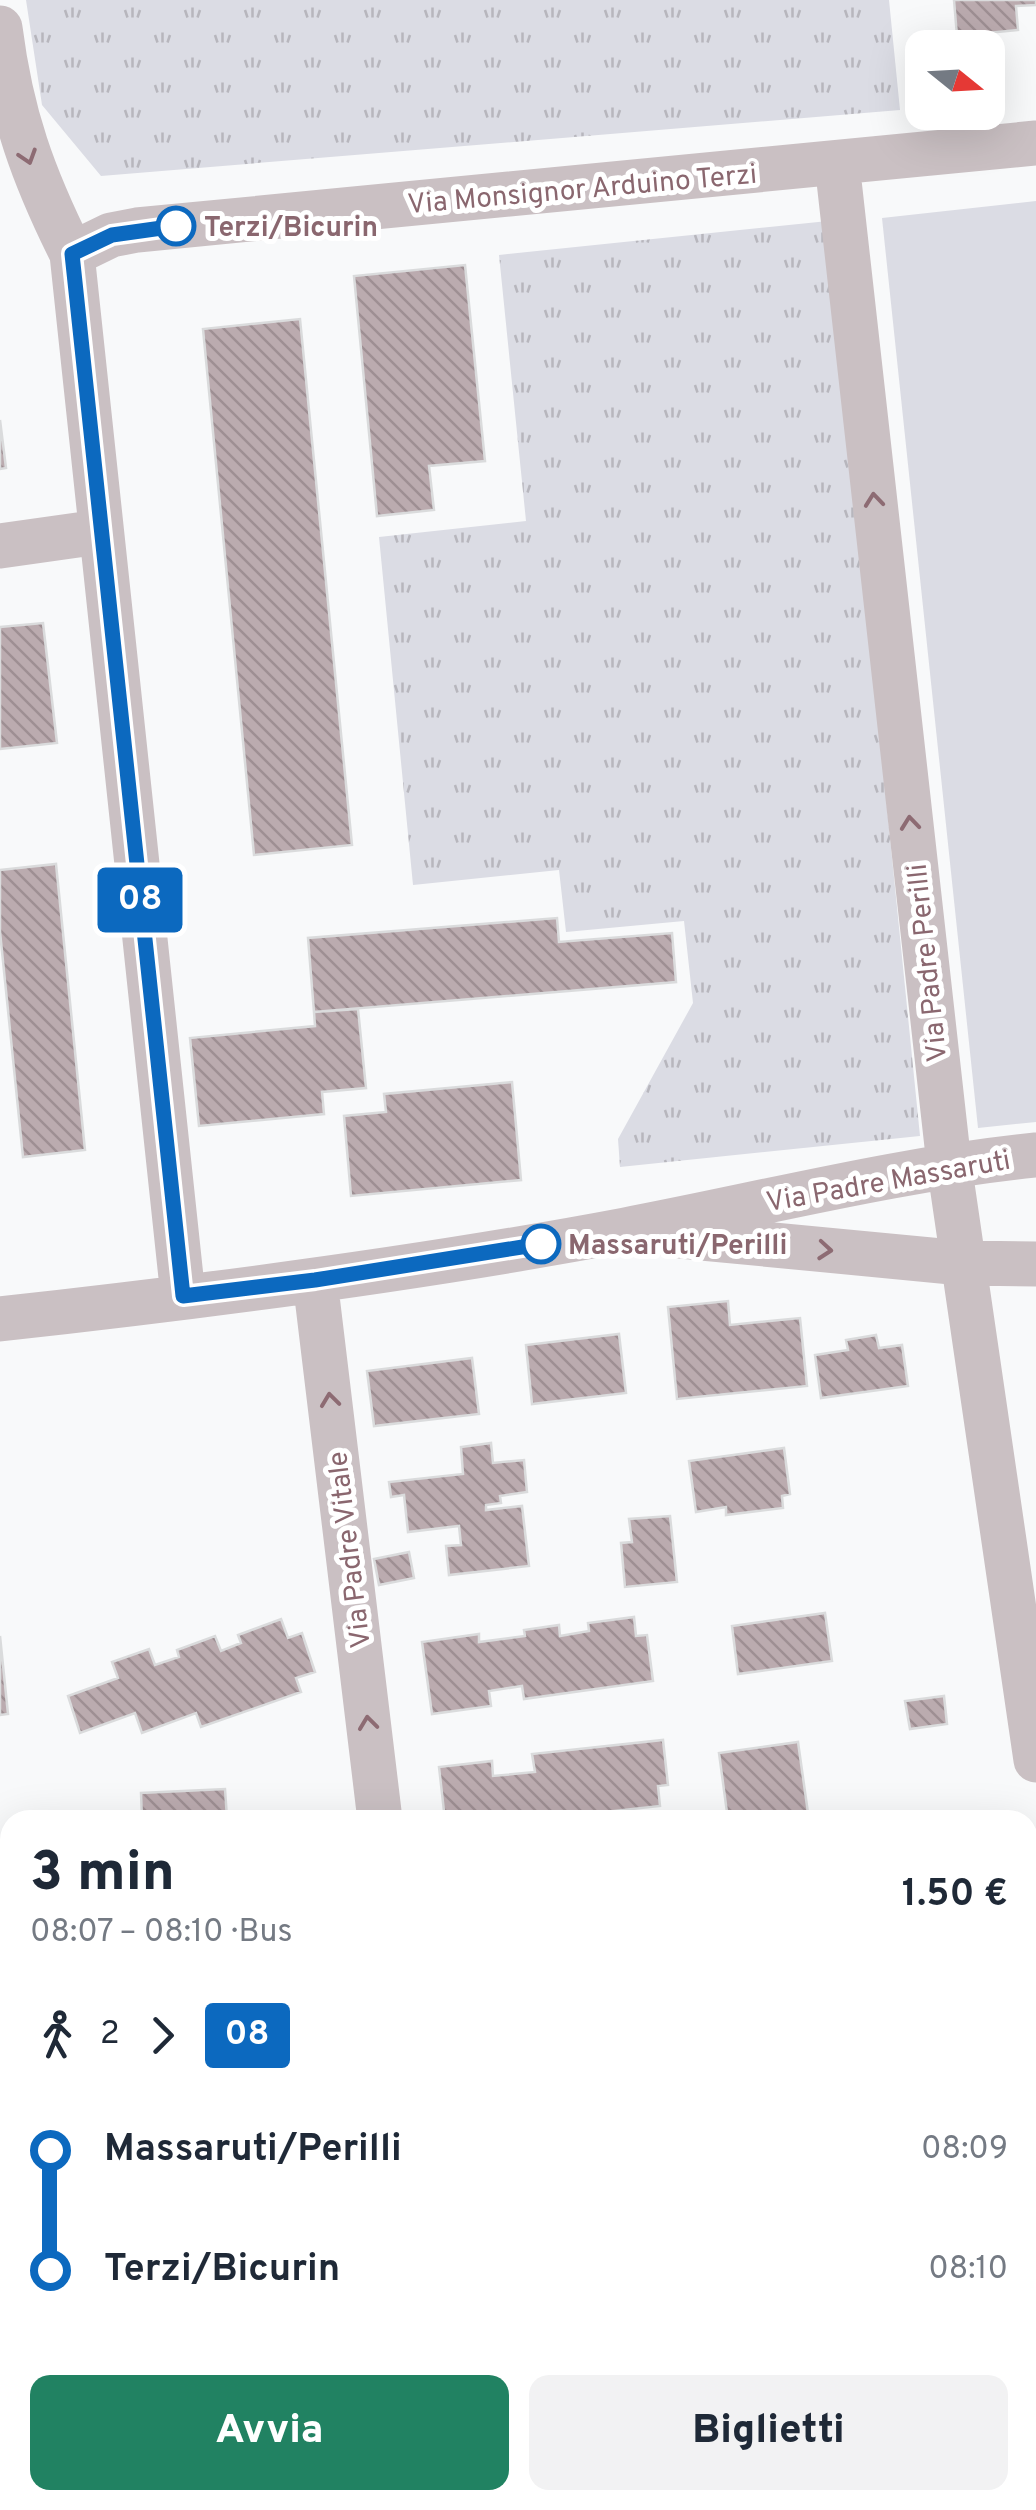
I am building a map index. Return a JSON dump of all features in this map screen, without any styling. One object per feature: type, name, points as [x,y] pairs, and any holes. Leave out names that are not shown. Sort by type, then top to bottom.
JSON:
[{"type":"street","points":[[0,28],[8,83],[28,158],[72,254],[183,1296]]},
{"type":"street","name":"Via Monsignor Arduino Terzi","points":[[72,254],[112,235],[136,230],[1036,143]]},
{"type":"street","name":"Via Padre Perilli","points":[[836,163],[948,1164],[1036,1760]]},
{"type":"street","points":[[0,546],[99,532]]},
{"type":"street","name":"Via Padre Massaruti","points":[[7,1318],[315,1280],[623,1230],[948,1164],[1036,1154]]},
{"type":"street","name":"Via Padre Massaruti","points":[[623,1230],[962,1263],[1036,1264]]},
{"type":"street","name":"Via Padre Vitale","points":[[315,1280],[379,1810]]},
{"type":"green space","points":[[26,0],[889,0],[900,110],[101,176],[42,105]]},
{"type":"green space","points":[[1036,201],[1036,1122],[978,1128],[882,218]]},
{"type":"green space","points":[[828,221],[920,1136],[620,1167],[618,1139],[693,1003],[684,921],[566,932],[559,870],[413,885],[379,537],[526,521],[499,255]]},
{"type":"building","points":[[954,0],[1036,0],[1036,5],[1016,6],[1018,30],[956,30]]},
{"type":"building","points":[[465,265],[485,461],[429,466],[434,510],[377,516],[354,276]]},
{"type":"building","points":[[300,319],[352,845],[254,855],[203,329]]},
{"type":"building","points":[[0,420],[6,468],[0,469]]},
{"type":"building","points":[[43,623],[57,743],[0,749],[0,627]]},
{"type":"building","points":[[56,864],[85,1150],[23,1157],[0,932],[0,870]]},
{"type":"building","points":[[557,918],[559,942],[672,933],[676,982],[314,1012],[308,938]]},
{"type":"building","points":[[358,1009],[366,1088],[322,1092],[324,1114],[199,1126],[190,1038],[315,1026],[314,1012]]},
{"type":"building","points":[[512,1082],[521,1180],[351,1196],[344,1116],[386,1112],[384,1094]]},
{"type":"building","points":[[728,1301],[730,1325],[800,1318],[807,1386],[677,1399],[668,1307]]},
{"type":"building","points":[[619,1334],[626,1393],[532,1404],[526,1345]]},
{"type":"building","points":[[876,1335],[879,1348],[902,1345],[908,1386],[821,1398],[815,1355],[848,1350],[846,1340]]},
{"type":"building","points":[[472,1358],[479,1414],[374,1426],[367,1371]]},
{"type":"building","points":[[491,1443],[493,1463],[524,1460],[527,1492],[500,1496],[501,1503],[486,1505],[486,1510],[522,1506],[529,1566],[449,1575],[446,1546],[461,1545],[459,1526],[408,1532],[404,1495],[391,1497],[389,1482],[463,1474],[461,1447]]},
{"type":"building","points":[[784,1448],[790,1494],[782,1496],[783,1508],[726,1515],[726,1507],[696,1512],[689,1461]]},
{"type":"building","points":[[670,1516],[677,1582],[625,1587],[621,1543],[632,1542],[629,1519]]},
{"type":"building","points":[[409,1552],[414,1578],[379,1585],[374,1559]]},
{"type":"building","points":[[825,1613],[832,1661],[738,1674],[732,1626]]},
{"type":"building","points":[[634,1617],[636,1636],[647,1635],[653,1681],[524,1699],[522,1686],[489,1691],[491,1706],[432,1714],[422,1642],[479,1634],[479,1642],[525,1636],[524,1630],[559,1625],[560,1636],[589,1631],[588,1623]]},
{"type":"building","points":[[281,1619],[288,1638],[302,1633],[315,1672],[296,1678],[301,1692],[201,1727],[196,1713],[142,1733],[135,1713],[80,1733],[68,1696],[118,1678],[112,1662],[149,1649],[155,1665],[179,1657],[177,1650],[215,1636],[221,1651],[241,1643],[238,1635]]},
{"type":"building","points":[[0,1636],[8,1714],[0,1715]]},
{"type":"building","points":[[944,1696],[947,1724],[910,1729],[905,1701]]},
{"type":"building","points":[[663,1740],[668,1785],[658,1786],[660,1806],[623,1810],[444,1810],[439,1767],[492,1761],[493,1776],[535,1772],[532,1754]]},
{"type":"building","points":[[798,1742],[808,1810],[727,1810],[719,1753]]},
{"type":"building","points":[[225,1789],[226,1810],[142,1810],[141,1793]]},
{"type":"bus line","name":"08","points":[[176,226],[112,235],[72,254],[183,1296],[315,1280],[541,1244]]},
{"type":"place","name":"Terzi/Bicurin","points":[[176,226]]},
{"type":"place","name":"Massaruti/Perilli","points":[[541,1244]]}]
